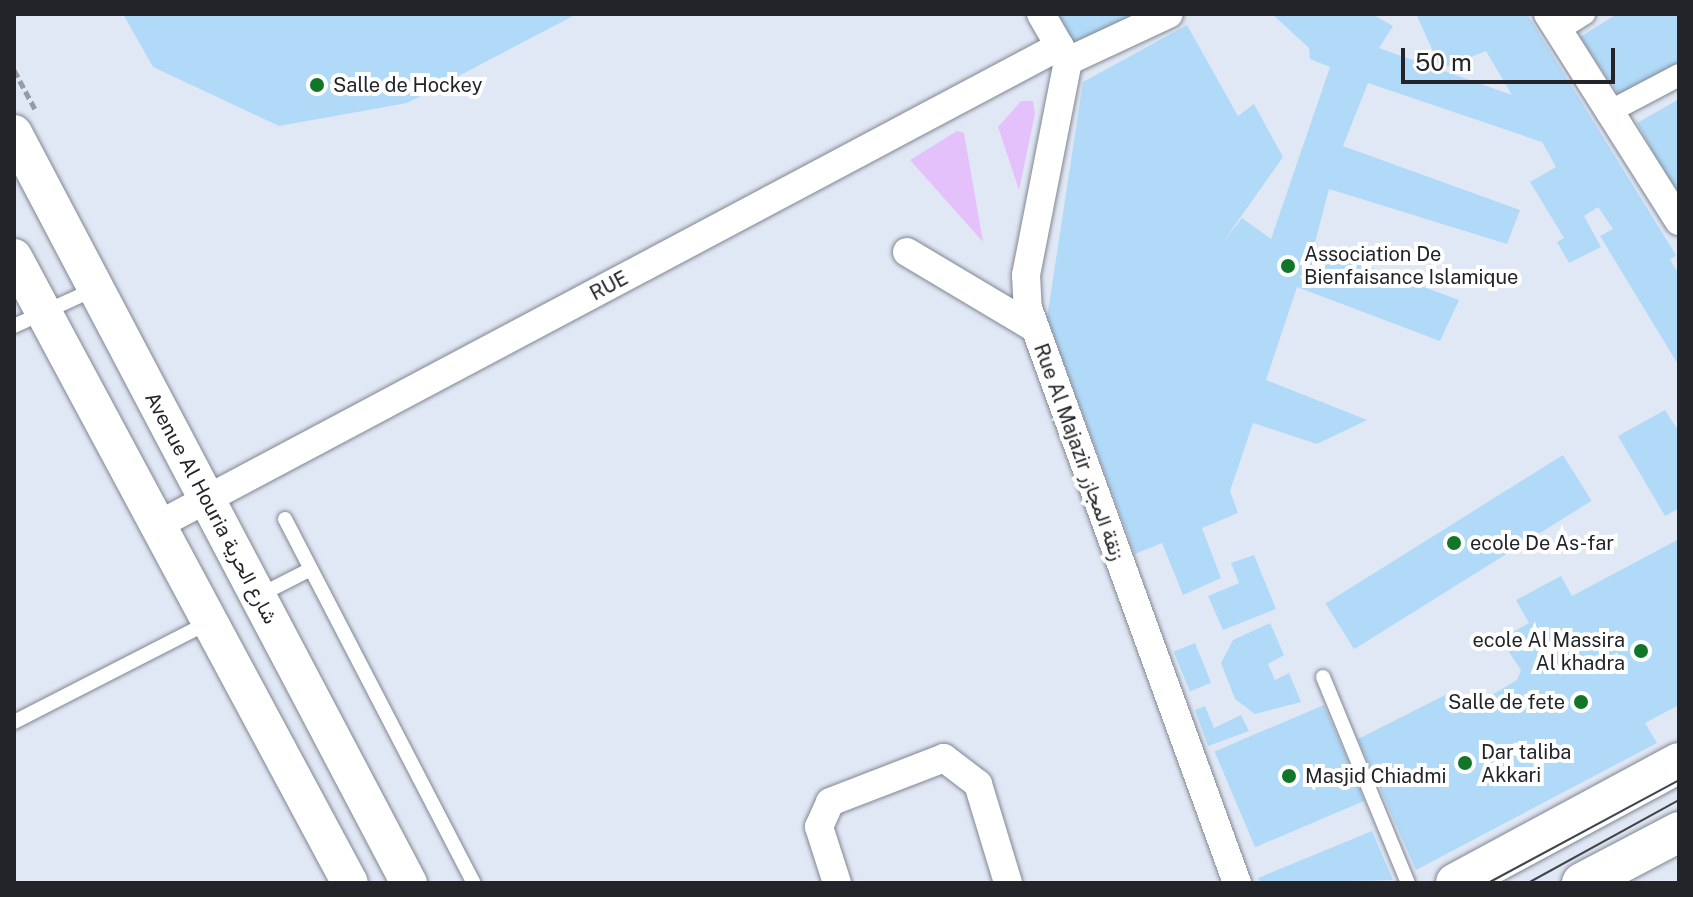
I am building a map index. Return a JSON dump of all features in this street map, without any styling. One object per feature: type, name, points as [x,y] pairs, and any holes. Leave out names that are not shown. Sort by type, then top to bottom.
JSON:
[{"type":"main road","points":[[1456,883],[1679,763]]},
{"type":"main road","points":[[1582,883],[1679,832]]},
{"type":"street","points":[[1041,14],[1064,54]]},
{"type":"street","name":"RUE","points":[[158,525],[1064,54],[1169,14]]},
{"type":"street","points":[[1584,14],[1553,22],[1607,113],[1676,210]]},
{"type":"street","name":"Rue Al Majazir زنقة المجازر","points":[[1064,54],[1026,275],[1033,327],[1237,883]]},
{"type":"street","points":[[1607,113],[1679,75]]},
{"type":"street","name":"Avenue Al Houria شارع الحرية","points":[[14,133],[409,883]]},
{"type":"street","points":[[907,252],[1033,327]]},
{"type":"street","points":[[14,257],[29,319],[158,525],[350,883]]},
{"type":"street","points":[[837,883],[819,827],[830,802],[944,758],[978,784],[1008,883]]},
{"type":"lane","points":[[29,319],[95,289]]},
{"type":"lane","points":[[285,519],[474,883]]},
{"type":"lane","points":[[258,597],[309,570]]},
{"type":"lane","points":[[14,722],[210,622]]},
{"type":"lane","points":[[1323,677],[1408,883]]},
{"type":"shaded area","points":[[1021,101],[1033,101],[1035,114],[1019,190],[998,127]]},
{"type":"shaded area","points":[[957,131],[964,133],[983,242],[910,160]]},
{"type":"building","name":"Salle de Hockey","points":[[123,14],[577,14],[407,103],[279,126],[153,67]]},
{"type":"building","points":[[1057,14],[1148,14],[1078,53]]},
{"type":"building","points":[[1272,14],[1372,14],[1393,26],[1379,48],[1512,95],[1486,51],[1441,69],[1416,14],[1527,14],[1676,255],[1670,260],[1679,274],[1679,366],[1600,236],[1613,229],[1598,207],[1584,216],[1601,247],[1569,263],[1557,242],[1564,238],[1530,182],[1556,167],[1542,142],[1368,83],[1343,146],[1520,210],[1507,244],[1329,189],[1314,246],[1459,300],[1440,341],[1297,287],[1266,380],[1367,420],[1317,444],[1253,423],[1230,491],[1238,513],[1202,528],[1221,578],[1183,595],[1162,543],[1135,554],[1047,318],[1083,82],[1187,25],[1238,116],[1254,104],[1283,157],[1223,242],[1242,218],[1271,239],[1330,67],[1310,59],[1309,48]]},
{"type":"building","points":[[1617,14],[1679,14],[1679,75],[1625,104],[1580,37]]},
{"type":"building","points":[[1679,99],[1679,198],[1637,123]]},
{"type":"building","name":"ecole De As-far","points":[[1665,410],[1679,432],[1679,508],[1665,516],[1618,436]]},
{"type":"building","name":"ecole De As-far","points":[[1563,455],[1592,501],[1354,649],[1326,603]]},
{"type":"building","points":[[1679,539],[1679,705],[1645,723],[1657,743],[1416,870],[1358,739],[1455,690],[1465,711],[1517,680],[1521,670],[1500,639],[1529,623],[1516,600],[1561,576],[1572,596]]},
{"type":"building","points":[[1254,555],[1276,609],[1223,630],[1208,596],[1239,583],[1231,563]]},
{"type":"building","points":[[1270,623],[1284,655],[1268,664],[1275,680],[1289,673],[1301,702],[1255,714],[1235,699],[1221,663],[1233,640]]},
{"type":"building","points":[[1195,643],[1211,683],[1190,691],[1174,652]]},
{"type":"building","name":"Masjid Chiadmi","points":[[1324,705],[1365,801],[1255,847],[1214,751]]},
{"type":"building","points":[[1205,706],[1214,728],[1241,715],[1249,731],[1208,746],[1195,710]]},
{"type":"building","points":[[1372,831],[1393,880],[1260,883],[1258,878]]},
{"type":"tram line","points":[[1488,883],[1679,780]]},
{"type":"tram line","points":[[1528,883],[1679,800]]},
{"type":"place","name":"Salle de Hockey","points":[[317,85]]},
{"type":"place","name":"Association De Bienfaisance Islamique","points":[[1288,266]]},
{"type":"place","name":"ecole De As-far","points":[[1454,543]]},
{"type":"place","name":"ecole Al Massira Al khadra","points":[[1641,651]]},
{"type":"place","name":"Salle de fete","points":[[1581,702]]},
{"type":"place","name":"Dar taliba Akkari","points":[[1465,763]]},
{"type":"place","name":"Masjid Chiadmi","points":[[1289,776]]}]
